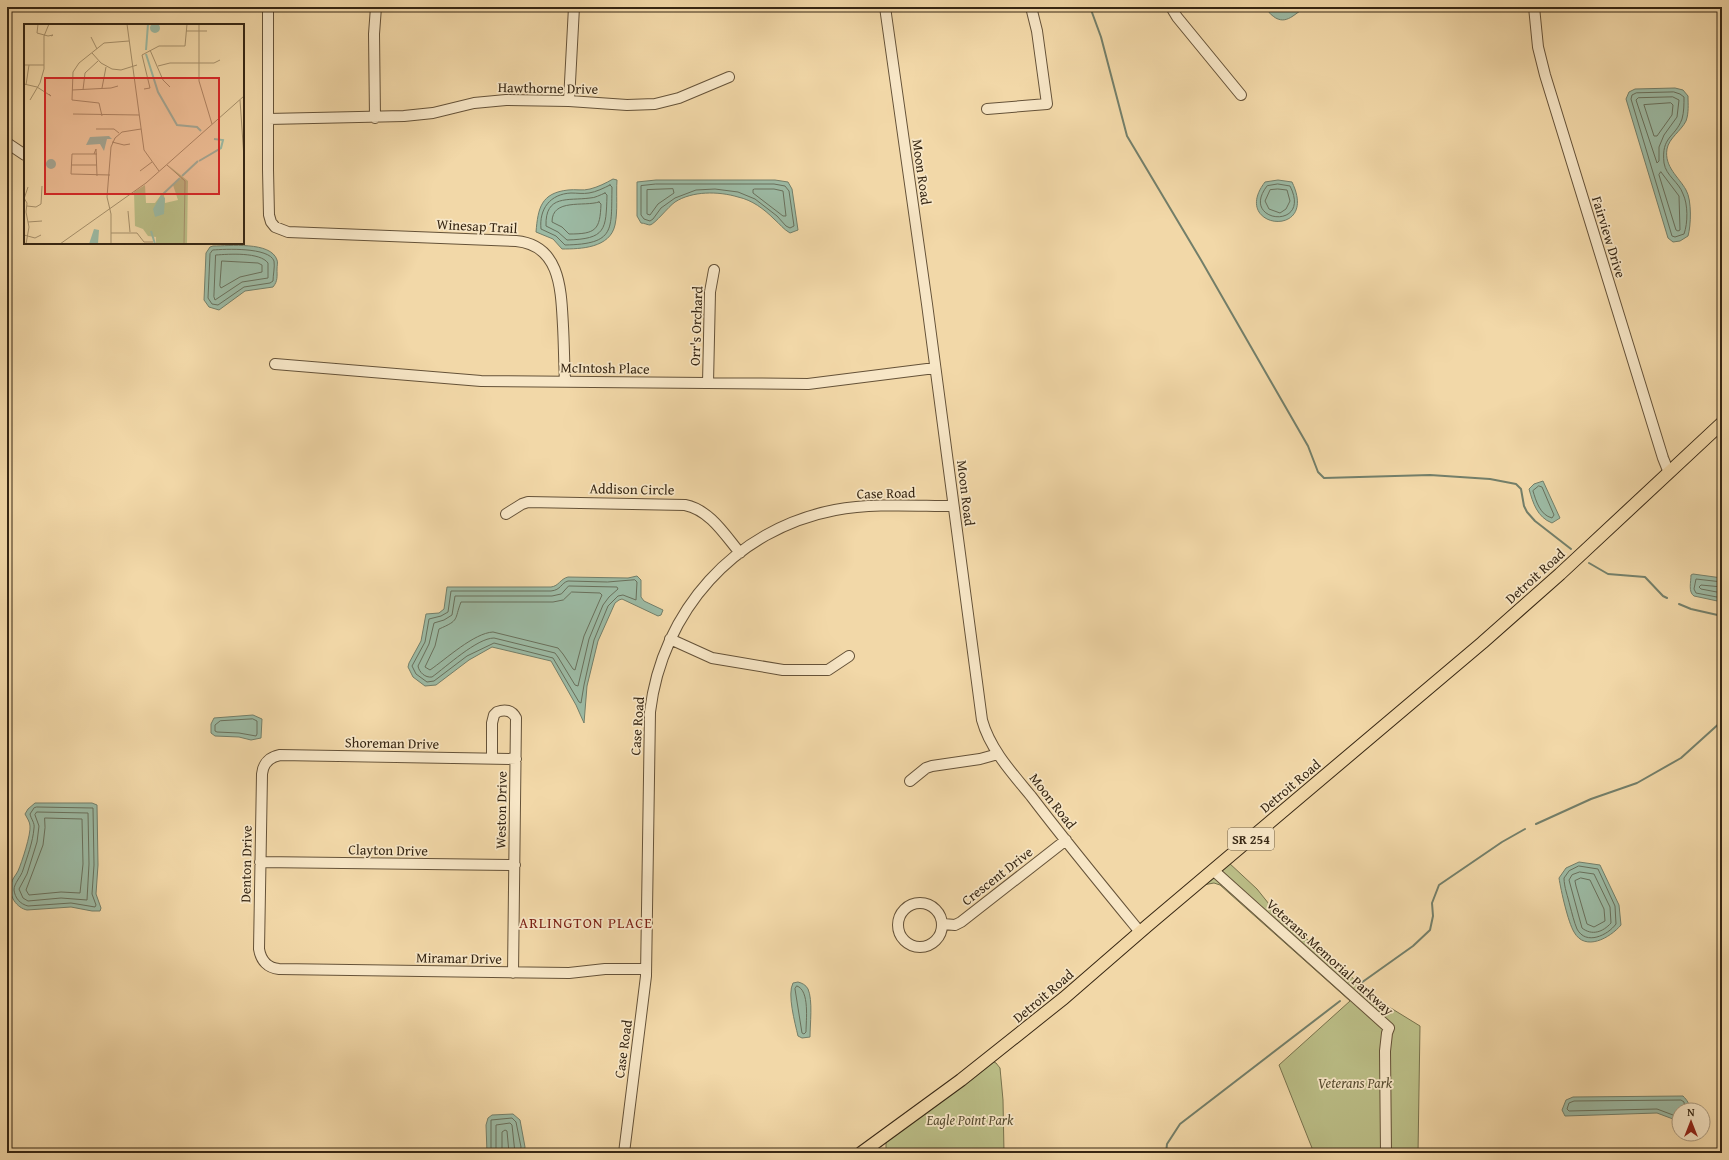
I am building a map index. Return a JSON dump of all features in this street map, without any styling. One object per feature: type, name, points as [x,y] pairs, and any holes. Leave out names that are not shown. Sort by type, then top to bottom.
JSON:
[{"type":"main road","name":"Detroit Road","points":[[861,1153],[1007,1045],[1064,998],[1482,643],[1560,574],[1722,423]]},
{"type":"street","points":[[268,7],[268,119]]},
{"type":"street","points":[[375,118],[374,34],[376,7]]},
{"type":"street","points":[[569,101],[574,7]]},
{"type":"street","name":"Moon Road","points":[[885,7],[982,720],[988,737],[998,754],[1140,932]]},
{"type":"street","points":[[987,109],[1047,104],[1037,31],[1031,7]]},
{"type":"street","points":[[1171,7],[1176,17],[1241,95]]},
{"type":"street","name":"Fairview Drive","points":[[1534,7],[1538,48],[1545,75],[1658,443],[1669,473]]},
{"type":"street","name":"Hawthorne Drive","points":[[268,119],[375,118],[417,115],[492,101],[531,99],[626,105],[655,104],[679,98],[728,77]]},
{"type":"street","name":"Winesap Trail","points":[[268,119],[269,211],[271,222],[275,228],[288,232],[520,242],[534,247],[544,254],[552,263],[560,286],[565,381]]},
{"type":"street","points":[[7,143],[24,154]]},
{"type":"street","name":"Orr's Orchard","points":[[708,383],[710,292],[714,270]]},
{"type":"street","name":"McIntosh Place","points":[[275,364],[481,381],[708,383],[821,383],[935,368]]},
{"type":"street","name":"Addison Circle","points":[[506,514],[528,502],[685,505],[696,508],[709,517],[740,553]]},
{"type":"street","name":"Case Road","points":[[624,1153],[645,998],[649,719],[654,686],[670,639],[694,598],[713,576],[755,542],[777,530],[815,515],[830,511],[869,506],[953,506]]},
{"type":"street","points":[[670,639],[712,658],[783,670],[828,670],[849,656]]},
{"type":"street","name":"Weston Drive","points":[[492,759],[492,720],[497,712],[505,710],[512,713],[516,718],[513,973]]},
{"type":"street","points":[[910,781],[926,768],[932,766],[980,759],[998,754]]},
{"type":"street","name":"Shoreman Drive","points":[[269,760],[280,755],[516,759]]},
{"type":"street","name":"Denton Drive","points":[[269,760],[263,768],[262,774],[259,949],[263,960],[270,967]]},
{"type":"street","name":"Crescent Drive","points":[[943,924],[955,924],[961,922],[1066,840]]},
{"type":"street","name":"Clayton Drive","points":[[260,862],[515,865]]},
{"type":"street","name":"Veterans Memorial Parkway","points":[[1213,870],[1389,1028],[1386,1038],[1385,1051],[1386,1153]]},
{"type":"street","points":[[916,903],[924,903],[937,910],[943,924],[942,931],[934,943],[927,947],[920,948],[906,943],[898,932],[899,917],[903,910],[916,903]]},
{"type":"street","name":"Miramar Drive","points":[[270,967],[279,969],[513,973],[569,973],[611,968],[646,969]]},
{"type":"green space","name":"Veterans Park","points":[[1228,862],[1257,889],[1269,904],[1308,940],[1381,1002],[1420,1026],[1418,1153],[1314,1153],[1279,1065],[1350,1001],[1220,885],[1214,883],[1203,885]]},
{"type":"green space","name":"Eagle Point Park","points":[[992,1061],[1000,1068],[1003,1100],[1004,1153],[886,1153],[886,1139]]},
{"type":"water","points":[[1264,7],[1303,7],[1300,11],[1288,19],[1280,20],[1270,14]]},
{"type":"water","points":[[1675,88],[1683,90],[1688,96],[1688,115],[1684,125],[1668,145],[1667,155],[1670,166],[1688,194],[1690,226],[1688,236],[1680,241],[1673,242],[1668,238],[1626,99],[1629,92],[1635,89]]},
{"type":"water","points":[[613,179],[617,180],[616,220],[612,233],[601,243],[594,246],[562,249],[553,239],[536,232],[540,209],[547,198],[552,194],[568,190],[590,189]]},
{"type":"water","points":[[656,180],[775,180],[788,182],[792,189],[798,230],[790,233],[762,208],[748,200],[730,195],[714,193],[697,194],[682,198],[672,204],[652,224],[641,223],[637,216],[637,182]]},
{"type":"water","points":[[1278,180],[1292,182],[1297,201],[1295,213],[1286,220],[1276,221],[1265,218],[1258,210],[1257,198],[1265,182]]},
{"type":"water","points":[[239,245],[258,247],[267,250],[273,254],[277,261],[277,278],[275,285],[273,287],[245,291],[219,310],[209,307],[204,300],[206,253],[210,247]]},
{"type":"water","points":[[1543,481],[1560,518],[1552,523],[1543,517],[1536,509],[1529,489],[1534,484]]},
{"type":"water","points":[[1691,575],[1722,578],[1722,602],[1694,596],[1690,589]]},
{"type":"water","points":[[637,576],[641,580],[641,597],[644,601],[663,610],[661,615],[658,616],[622,599],[615,603],[598,641],[587,686],[584,723],[576,705],[551,661],[492,647],[469,660],[436,685],[425,686],[413,677],[408,667],[421,641],[426,614],[439,613],[444,609],[447,587],[551,587],[568,577],[628,578]]},
{"type":"water","points":[[253,715],[262,719],[261,738],[251,740],[239,737],[215,736],[211,733],[211,724],[214,718]]},
{"type":"water","points":[[35,803],[92,803],[97,805],[98,865],[96,894],[101,908],[100,911],[71,907],[27,910],[20,907],[14,901],[10,888],[22,861],[30,830],[30,823],[25,814]]},
{"type":"water","points":[[1579,862],[1600,865],[1619,905],[1621,925],[1611,934],[1598,941],[1584,941],[1574,932],[1563,898],[1559,878],[1566,868]]},
{"type":"water","points":[[798,982],[806,986],[810,994],[810,1037],[802,1038],[798,1036],[795,1024],[792,1009],[791,988],[793,983]]},
{"type":"water","points":[[1683,1096],[1688,1102],[1671,1102],[1671,1118],[1657,1113],[1565,1116],[1562,1110],[1566,1100],[1573,1097]]},
{"type":"water","points":[[513,1114],[520,1120],[525,1147],[524,1153],[487,1153],[486,1125],[488,1118],[492,1115]]},
{"type":"waterway","points":[[1090,7],[1101,37],[1127,136],[1201,260],[1308,446],[1318,472],[1324,478],[1430,475],[1490,479],[1516,484],[1521,489],[1524,506],[1527,512],[1535,521],[1571,549]]},
{"type":"waterway","points":[[1589,563],[1608,574],[1645,577],[1663,596],[1667,598]]},
{"type":"waterway","points":[[1679,604],[1691,609],[1722,616]]},
{"type":"waterway","points":[[1536,824],[1591,799],[1637,783],[1681,758],[1722,721]]},
{"type":"waterway","points":[[1361,983],[1413,946],[1430,930],[1433,916],[1432,903],[1439,885],[1502,842],[1525,829]]},
{"type":"waterway","points":[[1166,1153],[1167,1144],[1180,1124],[1340,1001]]},
{"type":"district","name":"ARLINGTON PLACE","points":[[586,923]]}]
